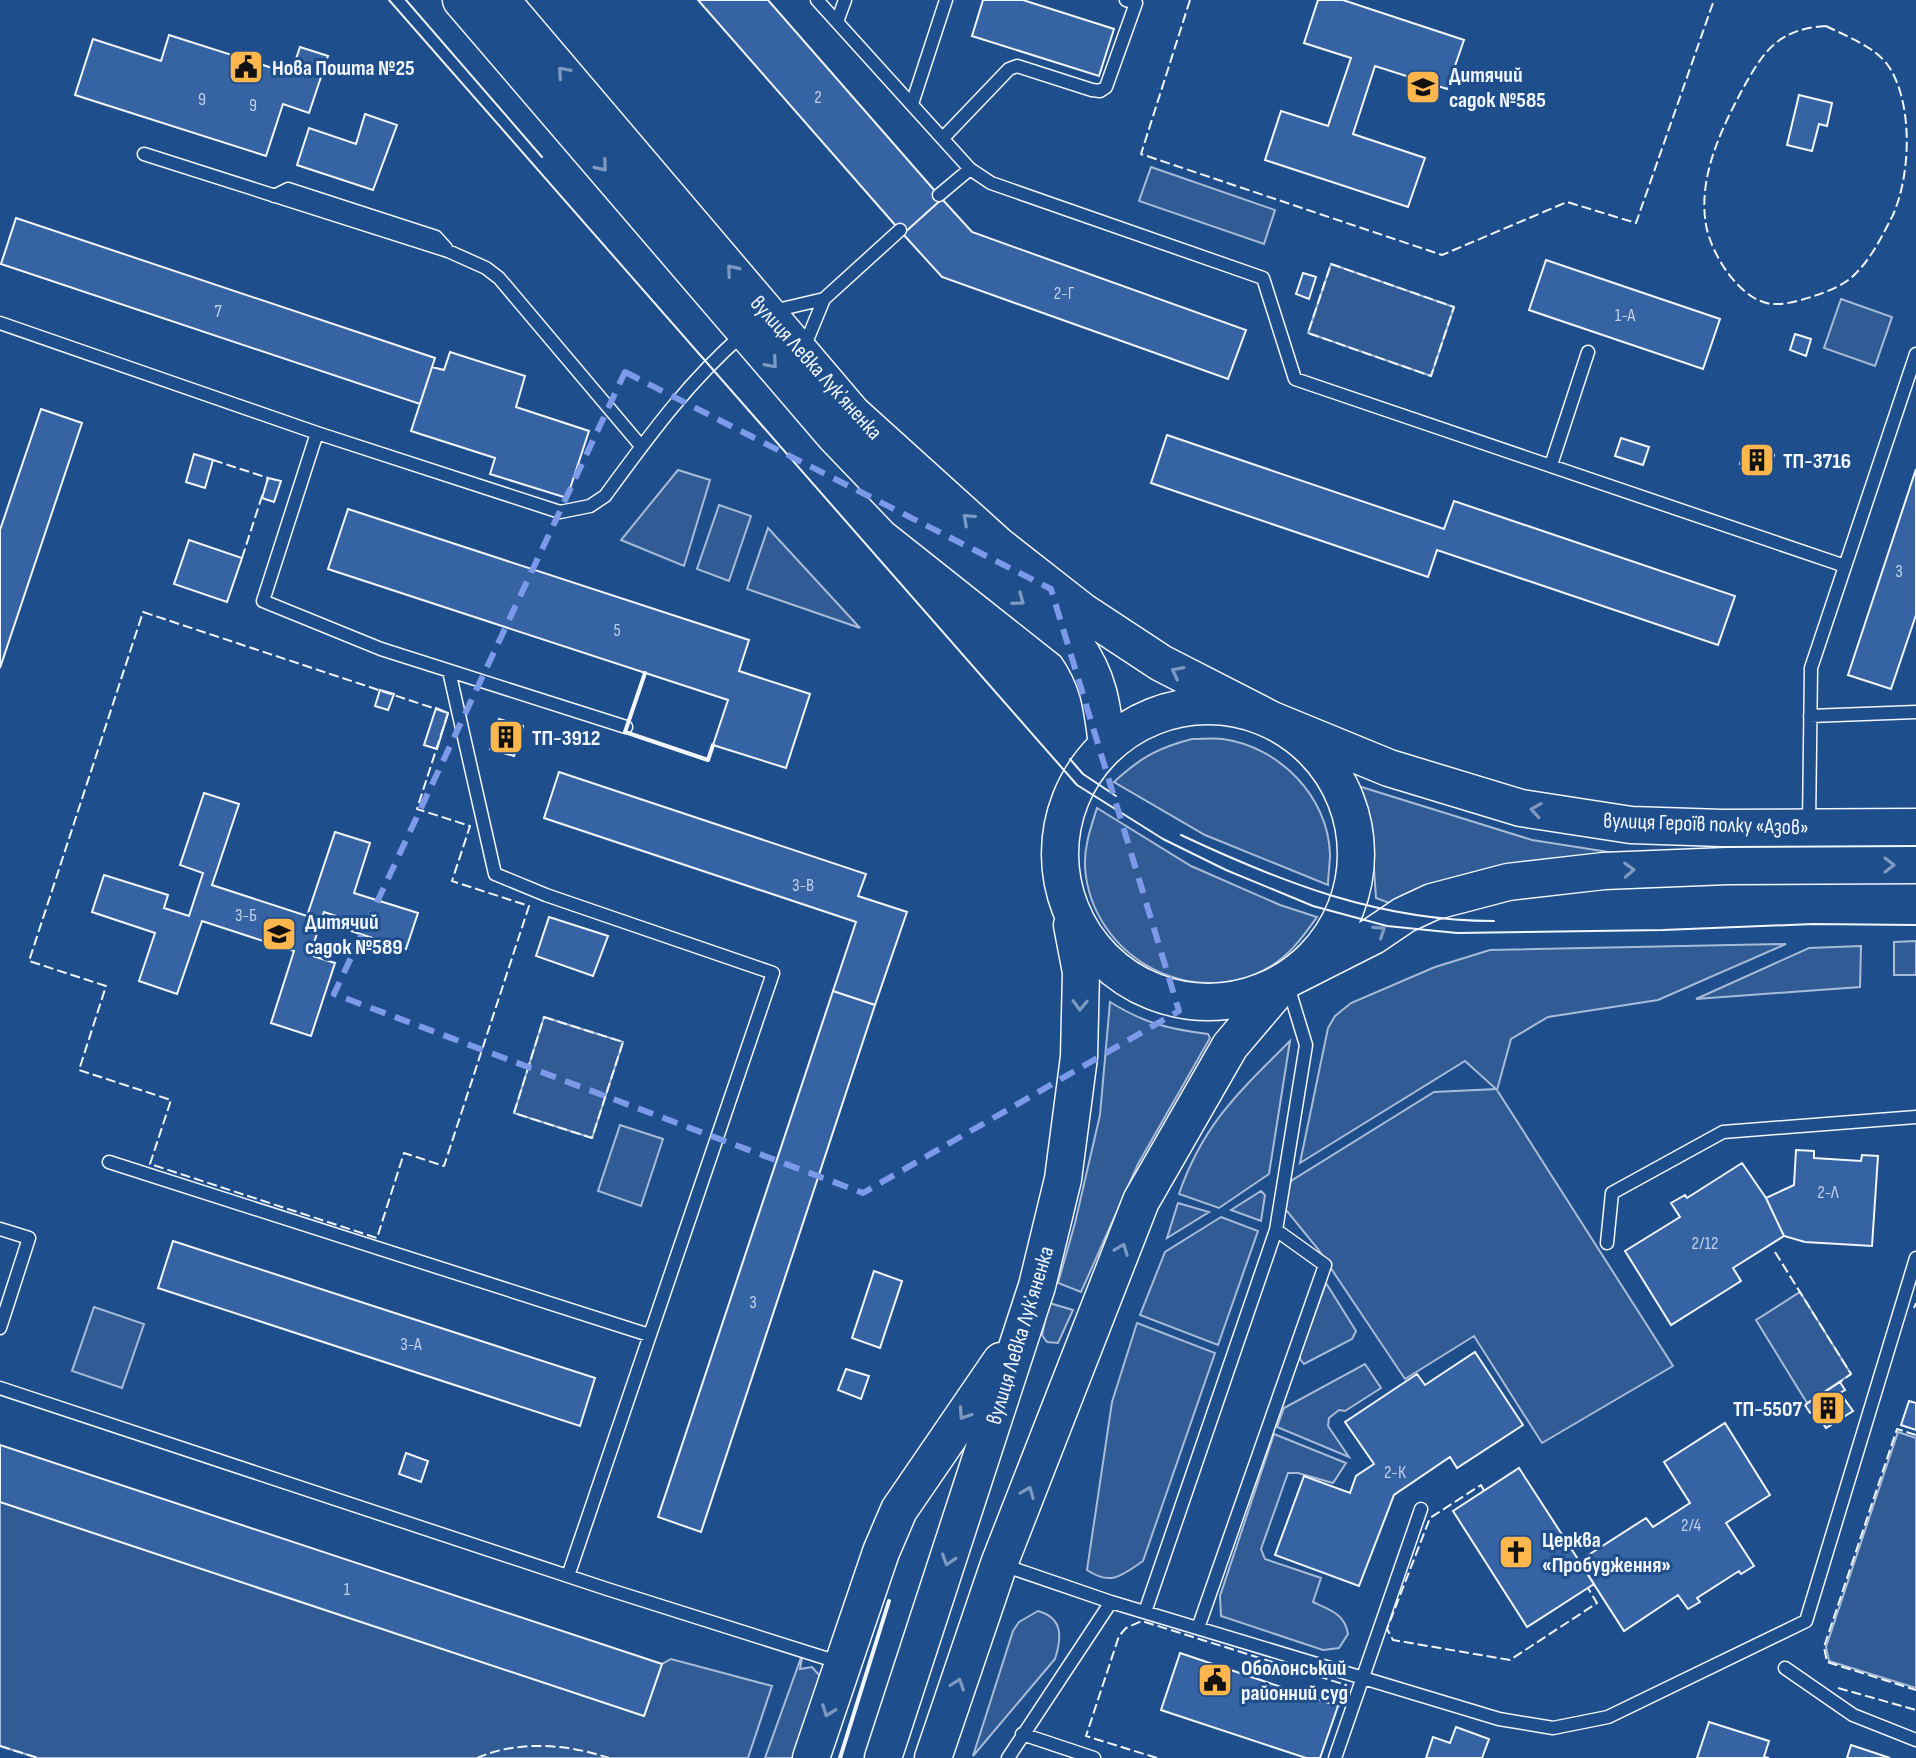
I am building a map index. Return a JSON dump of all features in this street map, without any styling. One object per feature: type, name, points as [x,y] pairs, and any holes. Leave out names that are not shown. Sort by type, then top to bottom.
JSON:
[{"type":"main road","name":"вулиця Левка Лукʼяненка","points":[[461,0],[756,322],[801,353],[852,413],[999,546],[1082,611],[1161,663],[1272,720]]},
{"type":"main road","name":"вулиця Левка Лукʼяненка","points":[[501,0],[756,322],[835,436],[906,510],[1075,644],[1091,667],[1102,698],[1107,745]]},
{"type":"main road","name":"вулиця Левка Лукʼяненка","points":[[883,1758],[1037,1286],[1063,1179],[1079,1057],[1081,972],[1060,861],[1063,822],[1077,785],[1107,745],[1143,720],[1185,707],[1230,707],[1272,720]]},
{"type":"main road","name":"вулиця Героїв полку «Азов»","points":[[1272,720],[1410,776],[1521,808],[1631,825],[1916,827]]},
{"type":"main road","points":[[933,1758],[999,1564],[1141,1201],[1230,1046],[1286,980],[1320,952],[1344,914],[1356,859],[1351,816],[1335,777],[1307,744],[1272,720]]},
{"type":"main road","name":"вулиця Героїв полку «Азов»","points":[[1286,980],[1432,902],[1508,882],[1604,871],[1727,866],[1916,865]]},
{"type":"main road","points":[[1067,900],[1087,940],[1118,973],[1157,994],[1201,1003],[1245,998],[1286,980]]},
{"type":"main road","points":[[811,1758],[881,1552],[899,1510],[1024,1326]]},
{"type":"lane","points":[[817,0],[970,169],[991,183],[1263,278],[1295,379],[1845,566]]},
{"type":"lane","points":[[837,22],[845,0]]},
{"type":"lane","points":[[912,104],[946,0]]},
{"type":"lane","points":[[943,138],[1009,69],[1017,66],[1092,90],[1100,91],[1106,87],[1136,3],[1126,0]]},
{"type":"lane","points":[[144,154],[448,251],[479,264],[499,278],[641,446]]},
{"type":"lane","points":[[939,195],[970,169]]},
{"type":"lane","points":[[0,323],[317,433],[560,512],[590,506],[605,496],[707,365],[756,322],[824,299],[900,230]]},
{"type":"lane","points":[[801,353],[824,299]]},
{"type":"lane","points":[[1551,465],[1588,352]]},
{"type":"lane","points":[[1809,828],[1811,668],[1916,354]]},
{"type":"lane","points":[[317,433],[263,601],[381,649],[626,727]]},
{"type":"lane","points":[[449,671],[495,874],[546,895],[773,973],[568,1576]]},
{"type":"lane","points":[[1810,716],[1916,712]]},
{"type":"lane","points":[[1145,1612],[1276,1230],[1306,1045],[1286,980]]},
{"type":"lane","points":[[1607,1243],[1612,1193],[1723,1132],[1916,1117]]},
{"type":"lane","points":[[109,1162],[649,1335]]},
{"type":"lane","points":[[0,1229],[29,1238],[0,1328]]},
{"type":"lane","points":[[1198,1628],[1325,1265],[1276,1230]]},
{"type":"lane","points":[[999,1564],[1111,1602],[1499,1719],[1553,1728],[1608,1717],[1806,1621],[1916,1258]]},
{"type":"lane","points":[[0,1388],[845,1665]]},
{"type":"lane","points":[[1335,1758],[1421,1509]]},
{"type":"lane","points":[[1008,1758],[1111,1602]]},
{"type":"lane","points":[[1785,1668],[1853,1715],[1916,1740]]},
{"type":"lane","points":[[1022,1734],[1094,1758]]},
{"type":"highlighted area","points":[[625,372],[1051,589],[1179,1011],[863,1193],[334,994]]},
{"type":"shaded area","points":[[1151,167],[1275,210],[1264,244],[1139,201]]},
{"type":"shaded area","points":[[1331,264],[1454,307],[1431,376],[1308,333]]},
{"type":"shaded area","points":[[1841,299],[1892,317],[1875,366],[1824,348]]},
{"type":"shaded area","points":[[678,470],[710,480],[684,566],[621,540]]},
{"type":"shaded area","points":[[719,505],[751,516],[729,581],[697,569]]},
{"type":"shaded area","points":[[768,528],[860,628],[747,589]]},
{"type":"shaded area","points":[[1192,739],[1223,739],[1244,744],[1263,752],[1297,778],[1310,794],[1327,833],[1330,854],[1328,885],[1205,835],[1114,782],[1150,755]]},
{"type":"shaded area","points":[[1355,785],[1532,840],[1653,859],[1392,904],[1376,898],[1371,824]]},
{"type":"shaded area","points":[[1097,808],[1191,866],[1280,905],[1317,917],[1285,956],[1241,979],[1210,983],[1179,979],[1151,968],[1126,950],[1106,927],[1092,899],[1085,859]]},
{"type":"shaded area","points":[[1916,941],[1916,975],[1894,975],[1894,942]]},
{"type":"shaded area","points":[[1786,944],[1658,1000],[1548,1017],[1511,1039],[1497,1090],[1673,1366],[1542,1443],[1474,1336],[1405,1379],[1318,1249],[1286,1210],[1291,1181],[1434,1092],[1496,1089],[1465,1061],[1300,1163],[1328,1028],[1335,1016],[1351,1003],[1435,967],[1490,950]]},
{"type":"shaded area","points":[[1861,946],[1860,987],[1696,999],[1809,948]]},
{"type":"shaded area","points":[[1110,1002],[1145,1020],[1208,1034],[1210,1038],[1138,1164],[1081,1292],[1058,1283],[1100,1115]]},
{"type":"shaded area","points":[[544,1017],[623,1042],[592,1138],[514,1113]]},
{"type":"shaded area","points":[[1290,1041],[1269,1174],[1219,1208],[1179,1194],[1199,1148],[1224,1110]]},
{"type":"shaded area","points":[[620,1125],[663,1139],[641,1206],[598,1191]]},
{"type":"shaded area","points":[[1261,1191],[1265,1195],[1261,1221],[1231,1210]]},
{"type":"shaded area","points":[[1178,1203],[1209,1212],[1167,1238]]},
{"type":"shaded area","points":[[1221,1217],[1258,1231],[1218,1345],[1140,1315],[1165,1252]]},
{"type":"shaded area","points":[[1326,1283],[1356,1331],[1352,1339],[1304,1364],[1300,1354]]},
{"type":"shaded area","points":[[1800,1292],[1851,1374],[1807,1403],[1756,1320]]},
{"type":"shaded area","points":[[1049,1303],[1073,1310],[1058,1343],[1047,1342],[1042,1335]]},
{"type":"shaded area","points":[[94,1307],[144,1324],[122,1388],[72,1371]]},
{"type":"shaded area","points":[[1137,1323],[1215,1353],[1143,1561],[1122,1575],[1109,1578],[1087,1570],[1112,1402]]},
{"type":"shaded area","points":[[1365,1364],[1381,1388],[1329,1418],[1328,1426],[1349,1457],[1277,1427],[1284,1408]]},
{"type":"shaded area","points":[[1898,1432],[1916,1438],[1916,1688],[1829,1661],[1826,1647]]},
{"type":"shaded area","points":[[1274,1434],[1346,1463],[1333,1483],[1288,1473],[1261,1549],[1265,1559],[1321,1578],[1313,1602],[1344,1622],[1348,1634],[1339,1648],[1323,1650],[1221,1616],[1220,1596]]},
{"type":"shaded area","points":[[0,1502],[644,1716],[662,1664],[671,1659],[772,1686],[748,1758],[38,1758],[0,1746]]},
{"type":"shaded area","points":[[1038,1611],[1056,1623],[1059,1643],[1055,1659],[973,1756],[1013,1631],[1019,1622]]},
{"type":"shaded area","points":[[803,1652],[800,1669],[812,1667],[820,1676],[794,1758],[765,1758]]},
{"type":"building","points":[[698,0],[768,0],[942,199],[903,234]]},
{"type":"building","points":[[983,0],[1023,0],[1114,29],[1099,76],[972,36]]},
{"type":"building","points":[[1318,0],[1343,0],[1464,40],[1447,89],[1375,66],[1353,134],[1425,158],[1408,207],[1265,160],[1281,111],[1328,126],[1351,58],[1304,43]]},
{"type":"building","points":[[169,35],[291,74],[300,47],[328,56],[309,113],[283,104],[266,156],[75,95],[93,39],[161,61]]},
{"type":"building","points":[[1799,95],[1832,103],[1827,126],[1819,124],[1812,151],[1787,145]]},
{"type":"building","points":[[365,114],[397,125],[373,190],[297,165],[309,128],[356,144]]},
{"type":"building","points":[[942,199],[972,232],[1246,330],[1228,379],[942,277],[903,234]]},
{"type":"building","points":[[16,218],[435,358],[420,404],[1,264]]},
{"type":"building","points":[[1546,260],[1720,319],[1703,369],[1529,310]]},
{"type":"building","points":[[1303,273],[1316,277],[1309,299],[1296,294]]},
{"type":"building","points":[[1795,334],[1811,339],[1806,356],[1790,350]]},
{"type":"building","points":[[450,352],[525,376],[516,407],[589,431],[567,498],[490,474],[495,458],[411,431],[432,367],[444,370]]},
{"type":"building","points":[[41,409],[82,423],[0,668],[0,530]]},
{"type":"building","points":[[1167,435],[1444,529],[1454,501],[1735,596],[1718,645],[1437,550],[1428,577],[1151,483]]},
{"type":"building","points":[[1621,438],[1649,447],[1643,465],[1615,456]]},
{"type":"building","name":"ТП-3716","points":[[1746,446],[1774,455],[1768,474],[1740,464]]},
{"type":"building","points":[[194,454],[213,460],[205,488],[186,482]]},
{"type":"building","points":[[1916,469],[1916,615],[1891,689],[1848,675]]},
{"type":"building","points":[[268,478],[281,481],[274,502],[262,498]]},
{"type":"building","points":[[348,509],[749,640],[739,671],[810,694],[786,768],[713,745],[728,700],[328,569]]},
{"type":"building","points":[[189,540],[242,558],[227,602],[174,584]]},
{"type":"building","points":[[380,690],[394,694],[388,710],[375,706]]},
{"type":"building","points":[[436,708],[448,713],[437,749],[424,745]]},
{"type":"building","name":"ТП-3912","points":[[499,719],[523,726],[514,756],[490,749]]},
{"type":"building","points":[[559,772],[866,874],[858,896],[907,912],[875,1005],[833,991],[856,922],[544,818]]},
{"type":"building","points":[[204,793],[239,804],[212,885],[307,916],[335,832],[370,843],[354,893],[418,913],[406,949],[345,929],[348,920],[324,912],[310,955],[335,963],[311,1036],[271,1023],[294,951],[202,921],[177,994],[139,981],[155,933],[92,912],[104,875],[168,895],[164,908],[189,916],[203,873],[180,865]]},
{"type":"building","points":[[549,917],[608,936],[593,976],[536,956]]},
{"type":"building","points":[[833,991],[875,1005],[701,1532],[658,1517]]},
{"type":"building","points":[[1796,1150],[1814,1151],[1814,1158],[1861,1161],[1862,1155],[1878,1156],[1872,1246],[1805,1242],[1784,1236],[1766,1198],[1794,1185]]},
{"type":"building","points":[[1742,1163],[1766,1198],[1784,1236],[1733,1268],[1741,1281],[1671,1325],[1625,1251],[1680,1217],[1671,1203],[1685,1195],[1687,1198]]},
{"type":"building","points":[[173,1241],[595,1378],[580,1426],[158,1288]]},
{"type":"building","points":[[874,1271],[902,1281],[880,1348],[852,1338]]},
{"type":"building","points":[[1475,1352],[1523,1425],[1457,1468],[1450,1457],[1394,1495],[1359,1586],[1275,1555],[1304,1476],[1350,1493],[1356,1476],[1374,1464],[1345,1422],[1417,1374],[1425,1385]]},
{"type":"building","points":[[846,1369],[869,1376],[861,1399],[838,1390]]},
{"type":"building","name":"ТП-5507","points":[[1840,1382],[1845,1390],[1840,1393],[1853,1411],[1826,1428],[1815,1410],[1810,1413],[1805,1405]]},
{"type":"building","points":[[1909,1401],[1916,1403],[1916,1430],[1901,1425]]},
{"type":"building","points":[[1725,1423],[1770,1495],[1726,1523],[1754,1566],[1741,1574],[1739,1571],[1697,1598],[1700,1602],[1688,1609],[1678,1595],[1624,1631],[1579,1561],[1646,1518],[1653,1527],[1690,1503],[1664,1462]]},
{"type":"building","points":[[0,1445],[662,1664],[644,1716],[0,1502]]},
{"type":"building","points":[[406,1453],[428,1461],[421,1482],[399,1474]]},
{"type":"building","points":[[1519,1468],[1594,1584],[1527,1627],[1453,1511]]},
{"type":"building","name":"Оболонський районний суд","points":[[1180,1653],[1338,1706],[1320,1758],[1306,1758],[1161,1710]]},
{"type":"building","points":[[1709,1722],[1769,1741],[1764,1757],[1769,1758],[1697,1758]]},
{"type":"building","points":[[1456,1727],[1489,1739],[1482,1758],[1426,1758],[1433,1737],[1450,1743]]},
{"type":"building","points":[[1851,1745],[1890,1758],[1847,1758]]},
{"type":"tram line","points":[[389,0],[1077,785],[1163,839],[1226,870],[1313,906],[1387,926],[1457,933],[1813,924],[1916,925]]},
{"type":"tram line","points":[[406,0],[542,157]]},
{"type":"tram line","points":[[1070,759],[1083,774],[1116,796]]},
{"type":"tram line","points":[[1181,835],[1257,869],[1333,896],[1411,914],[1494,921]]},
{"type":"fence","points":[[1190,0],[1141,154],[1442,255],[1567,202],[1636,223],[1714,0]]},
{"type":"fence","points":[[1826,26],[1874,52],[1887,64],[1896,80],[1902,98],[1907,139],[1903,181],[1884,233],[1870,257],[1852,277],[1820,294],[1790,303],[1772,304],[1760,301],[1738,285],[1714,249],[1704,207],[1708,173],[1726,123],[1765,54],[1773,45],[1795,32],[1826,26]]},
{"type":"fence","points":[[1331,264],[1454,307],[1431,376],[1308,333],[1331,264]]},
{"type":"fence","points":[[213,460],[268,478],[267,482]]},
{"type":"fence","points":[[242,558],[263,493]]},
{"type":"fence","points":[[143,612],[448,713],[417,809],[470,826],[452,881],[529,906],[444,1166],[404,1153],[377,1238],[150,1164],[171,1100],[79,1070],[106,986],[29,961],[143,612]]},
{"type":"fence","points":[[544,1017],[623,1042],[592,1138],[514,1113],[544,1017]]},
{"type":"fence","points":[[1775,1252],[1851,1374],[1840,1382]]},
{"type":"fence","points":[[1914,1308],[1916,1303]]},
{"type":"fence","points":[[1916,1435],[1897,1429],[1824,1647],[1827,1662],[1916,1690]]},
{"type":"fence","points":[[1484,1491],[1481,1485],[1430,1518],[1387,1629],[1393,1640],[1510,1660],[1597,1603],[1588,1588]]},
{"type":"fence","points":[[1157,1758],[1086,1736],[1119,1636],[1126,1628],[1142,1621],[1346,1685],[1338,1709]]},
{"type":"fence","points":[[1838,1688],[1916,1710]]},
{"type":"fence","points":[[0,1746],[38,1758]]},
{"type":"fence","points":[[477,1758],[526,1746],[560,1747],[609,1758]]},
{"type":"wall","points":[[645,673],[625,732],[708,760],[713,745]]},
{"type":"wall","points":[[840,1758],[889,1601]]},
{"type":"place","name":"Нова Пошта №25","points":[[246,67]]},
{"type":"place","name":"Дитячий садок №585","points":[[1423,87]]},
{"type":"place","name":"ТП-3716","points":[[1757,460]]},
{"type":"place","name":"ТП-3912","points":[[506,737]]},
{"type":"place","name":"Дитячий садок №589","points":[[279,934]]},
{"type":"place","name":"ТП-5507","points":[[1828,1408]]},
{"type":"place","name":"Церква «Пробудження»","points":[[1516,1552]]},
{"type":"place","name":"Оболонський районний суд","points":[[1215,1680]]}]
